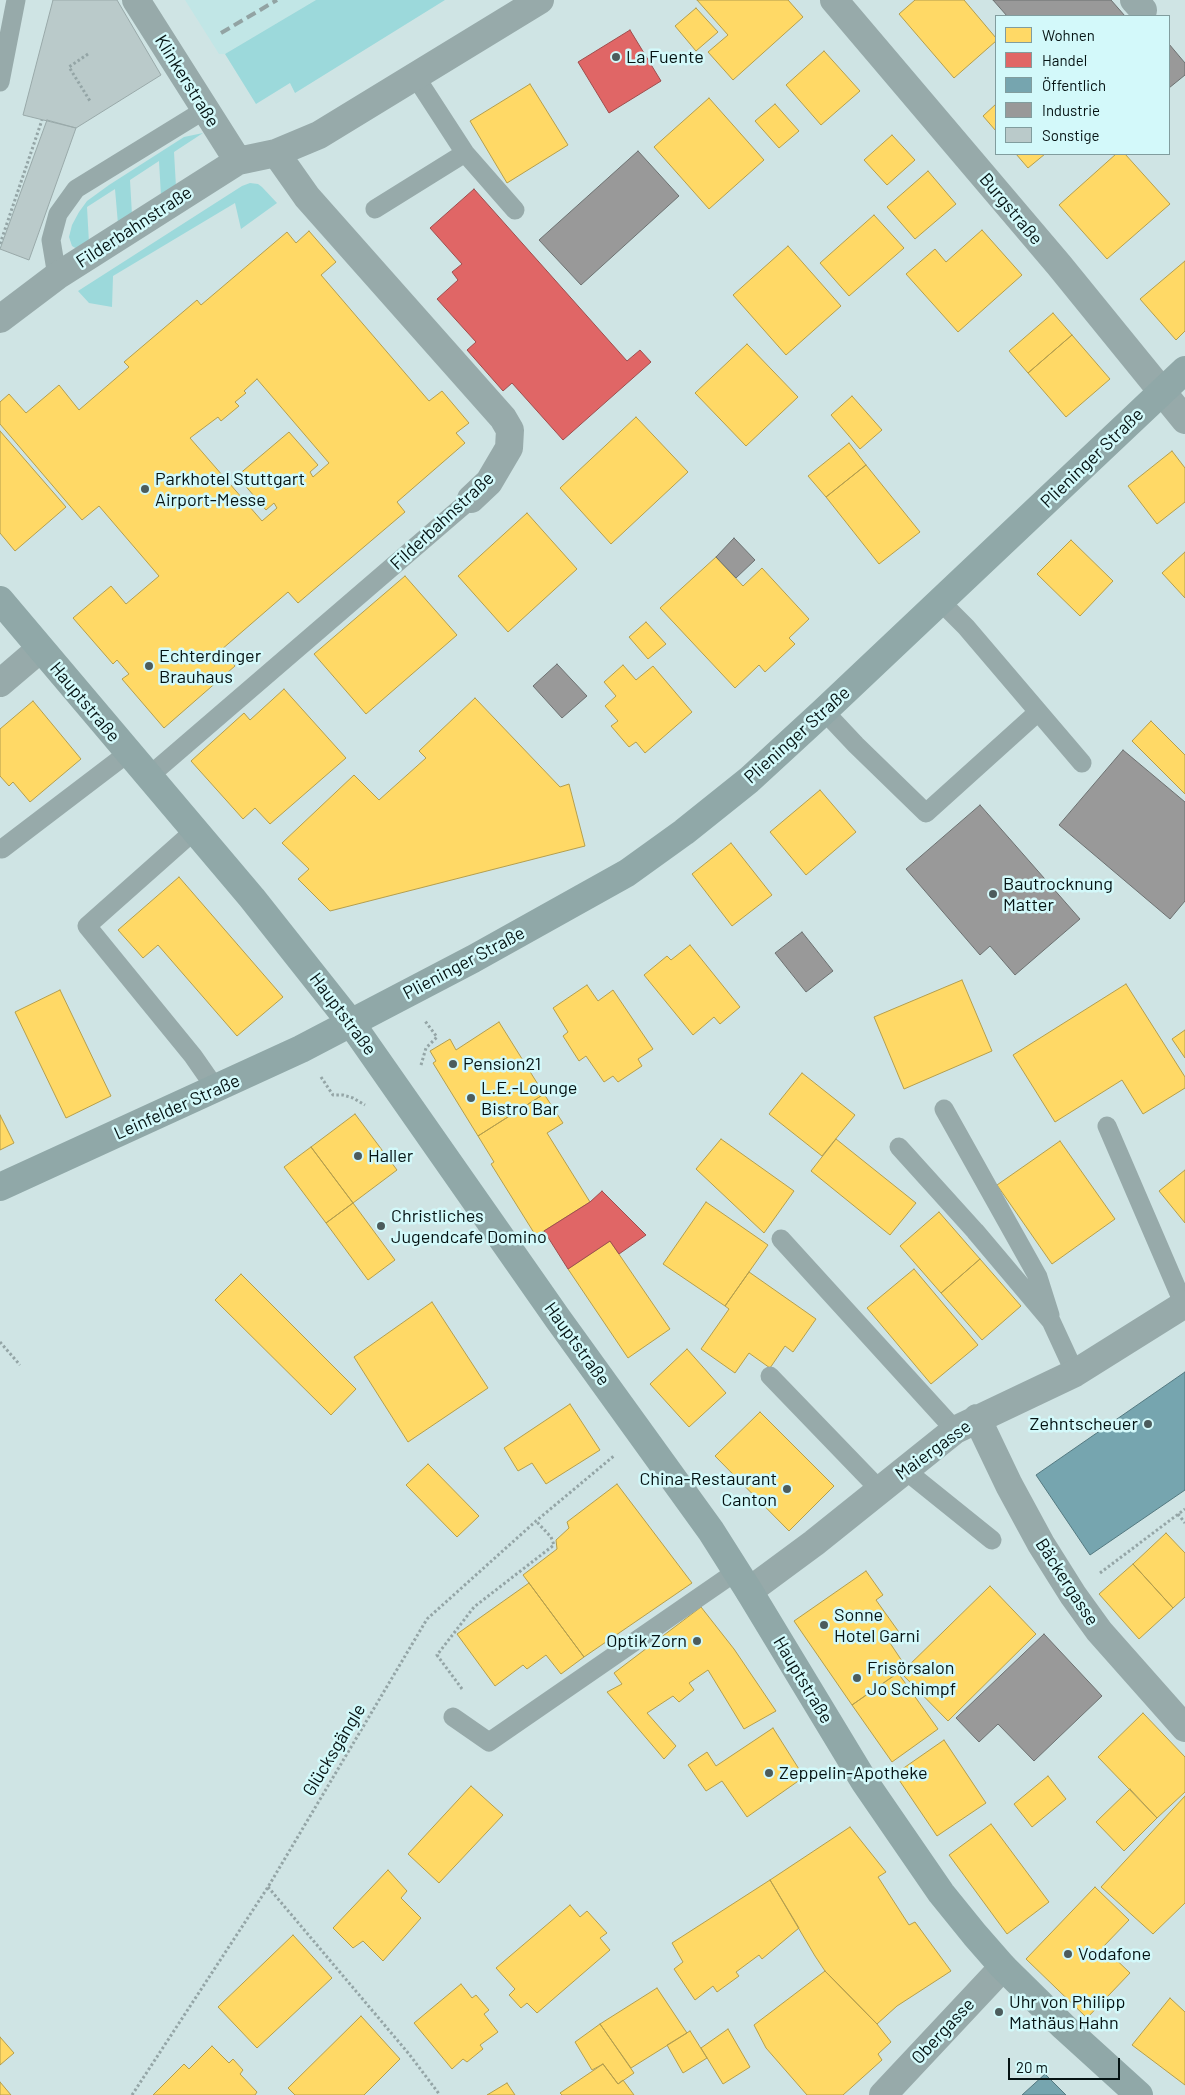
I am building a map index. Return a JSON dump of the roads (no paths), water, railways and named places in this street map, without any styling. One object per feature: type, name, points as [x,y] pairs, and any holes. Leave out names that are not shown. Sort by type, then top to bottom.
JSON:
[{"type":"main road","name":"Plieninger Straße","points":[[351,1023],[574,904],[627,873],[684,832],[748,780],[824,711],[1185,370]]},
{"type":"main road","name":"Hauptstraße","points":[[0,600],[294,948],[351,1023],[558,1319],[686,1496],[743,1581],[864,1781],[914,1855],[974,1936],[1032,1996],[1139,2095]]},
{"type":"main road","name":"Leinfelder Straße","points":[[0,1187],[301,1050],[351,1023]]},
{"type":"street","name":"Klinkerstraße","points":[[136,0],[238,161]]},
{"type":"street","name":"Filderbahnstraße","points":[[0,319],[57,276],[238,161],[276,153],[318,135],[540,0]]},
{"type":"street","name":"Burgstraße","points":[[834,0],[1059,265],[1185,420]]},
{"type":"street","name":"Filderbahnstraße","points":[[276,153],[307,197],[503,418],[510,430],[510,448],[489,482],[471,499]]},
{"type":"street","points":[[0,683],[40,649]]},
{"type":"street","name":"Maiergasse","points":[[743,1581],[814,1543],[879,1489],[966,1424],[1075,1373],[1185,1304]]},
{"type":"street","name":"Bäckergasse","points":[[966,1424],[1009,1485],[1041,1544],[1073,1595],[1099,1631],[1185,1728]]},
{"type":"street","name":"Obergasse","points":[[883,2095],[1003,1967]]},
{"type":"lane","points":[[0,82],[16,0]]},
{"type":"lane","points":[[415,76],[465,153],[516,210]]},
{"type":"lane","points":[[57,276],[51,240],[58,214],[76,189],[206,110]]},
{"type":"lane","points":[[375,209],[465,153]]},
{"type":"lane","name":"Filderbahnstraße","points":[[148,776],[471,499]]},
{"type":"lane","points":[[940,601],[966,627],[1082,763]]},
{"type":"lane","points":[[824,711],[926,813],[1038,712]]},
{"type":"lane","points":[[2,849],[128,753]]},
{"type":"lane","points":[[194,831],[87,926],[193,1056],[216,1089]]},
{"type":"lane","points":[[944,1109],[1038,1277],[1047,1301],[1051,1321],[1075,1373]]},
{"type":"lane","points":[[1107,1126],[1185,1304]]},
{"type":"lane","points":[[899,1147],[975,1231],[1051,1321]]},
{"type":"lane","points":[[781,1239],[966,1424]]},
{"type":"lane","points":[[770,1376],[879,1489]]},
{"type":"lane","points":[[905,1470],[992,1540]]},
{"type":"lane","points":[[453,1717],[489,1742],[743,1581]]},
{"type":"railway","points":[[221,33],[277,0]]},
{"type":"place","name":"La Fuente","points":[[616,57]]},
{"type":"place","name":"Parkhotel Stuttgart Airport-Messe","points":[[145,489]]},
{"type":"place","name":"Echterdinger Brauhaus","points":[[149,666]]},
{"type":"place","name":"Bautrocknung Matter","points":[[993,894]]},
{"type":"place","name":"Pension21","points":[[453,1064]]},
{"type":"place","name":"L.E.-Lounge Bistro Bar","points":[[471,1098]]},
{"type":"place","name":"Haller","points":[[358,1156]]},
{"type":"place","name":"Christliches Jugendcafe Domino","points":[[381,1226]]},
{"type":"place","name":"Zehntscheuer","points":[[1148,1424]]},
{"type":"place","name":"China-Restaurant Canton","points":[[787,1489]]},
{"type":"place","name":"Sonne Hotel Garni","points":[[824,1625]]},
{"type":"place","name":"Optik Zorn","points":[[697,1641]]},
{"type":"place","name":"Frisörsalon Jo Schimpf","points":[[857,1678]]},
{"type":"place","name":"Zeppelin-Apotheke","points":[[769,1773]]},
{"type":"place","name":"Vodafone","points":[[1068,1954]]},
{"type":"place","name":"Uhr von Philipp Mathäus Hahn","points":[[999,2012]]}]
